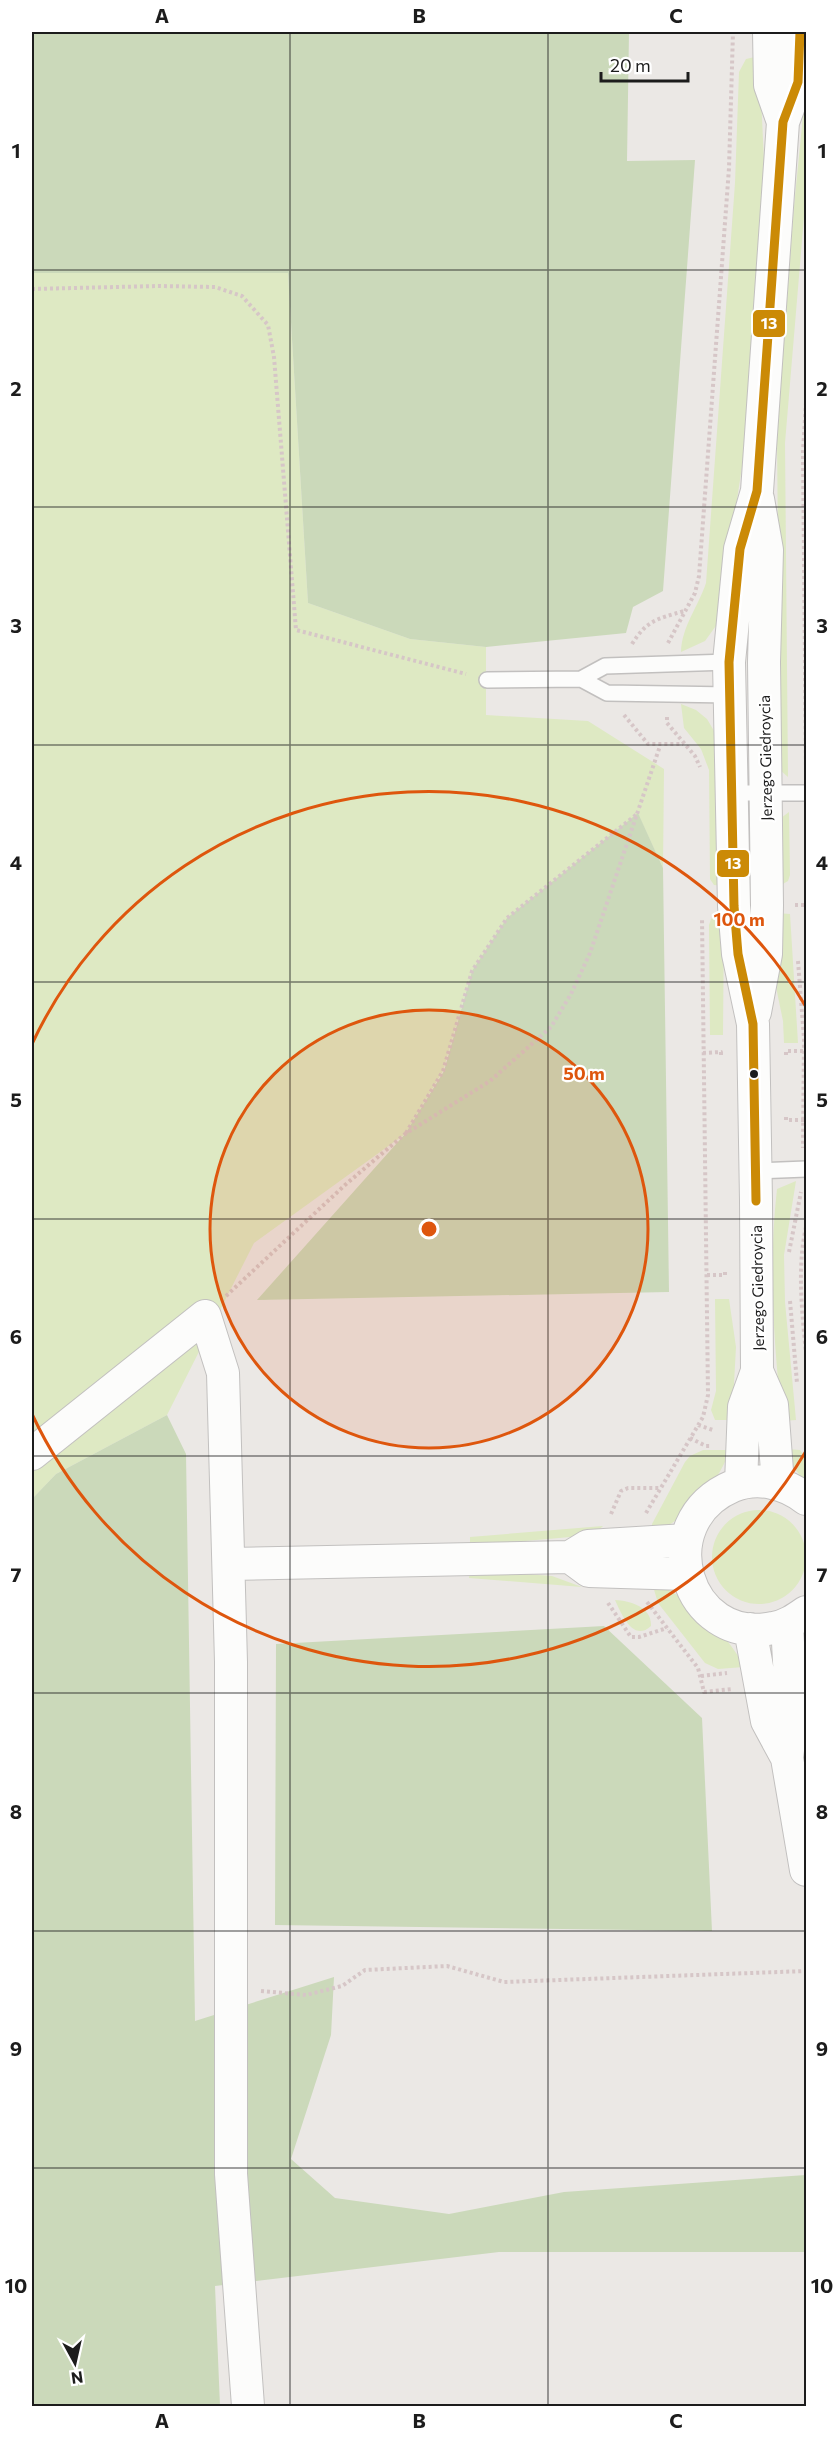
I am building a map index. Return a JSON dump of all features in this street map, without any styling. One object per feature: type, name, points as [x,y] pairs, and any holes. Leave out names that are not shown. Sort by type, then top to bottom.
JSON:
[{"type":"street","name":"Jerzego Giedroycia","points":[[769,32],[770,85],[783,122]]},
{"type":"street","name":"Jerzego Giedroycia","points":[[753,1024],[738,954],[729,662],[740,549],[757,491],[783,122],[798,82],[800,32]]},
{"type":"street","name":"Jerzego Giedroycia","points":[[741,1483],[744,1407],[757,1371],[753,1024],[766,954],[764,662],[767,550],[757,491]]},
{"type":"street","points":[[729,662],[764,662]]},
{"type":"street","points":[[730,695],[764,695]]},
{"type":"street","points":[[32,1454],[205,1316],[223,1373],[229,1564],[231,2174],[248,2406]]},
{"type":"street","name":"Jerzego Giedroycia","points":[[757,1371],[772,1405],[778,1484]]},
{"type":"street","points":[[807,1499],[778,1484],[741,1483],[722,1491],[705,1504],[693,1521],[686,1540],[686,1574],[695,1594],[709,1611],[728,1623],[750,1629],[775,1628],[797,1618],[792,1717],[787,1758],[807,1869]]},
{"type":"street","points":[[579,1564],[588,1546],[686,1540]]},
{"type":"street","points":[[229,1564],[579,1564],[686,1574]]},
{"type":"street","points":[[750,1629],[767,1721],[787,1758]]},
{"type":"lane","points":[[487,680],[581,679],[605,666],[729,662]]},
{"type":"lane","points":[[581,679],[607,693],[730,695]]},
{"type":"lane","points":[[732,793],[806,793]]},
{"type":"lane","points":[[755,1171],[807,1169]]},
{"type":"path","points":[[667,652],[684,611],[695,593],[699,576],[729,168],[733,32]]},
{"type":"path","points":[[32,290],[158,285],[216,287],[242,296],[268,325],[274,357],[297,630],[487,680]]},
{"type":"path","points":[[806,793],[803,451],[807,403]]},
{"type":"path","points":[[622,665],[642,628],[651,620],[684,611]]},
{"type":"path","points":[[607,693],[648,744],[660,746],[684,744]]},
{"type":"path","points":[[667,712],[667,723],[694,756],[701,773]]},
{"type":"path","points":[[205,1316],[345,1185],[405,1134],[490,1081],[551,1028],[571,994],[590,953],[660,746]]},
{"type":"path","points":[[405,1134],[444,1071],[472,971],[507,918],[638,813]]},
{"type":"path","points":[[644,1516],[703,1417],[708,1395],[702,906]]},
{"type":"path","points":[[786,1063],[786,1051],[807,1051]]},
{"type":"path","points":[[786,1108],[786,1120],[807,1120]]},
{"type":"path","points":[[807,1227],[802,1244],[807,1353]]},
{"type":"path","points":[[603,1544],[609,1520],[621,1491],[628,1488],[660,1488]]},
{"type":"path","points":[[579,1564],[631,1637],[639,1637],[667,1628]]},
{"type":"path","points":[[642,1597],[698,1668],[704,1692],[738,1688]]},
{"type":"path","points":[[701,1676],[735,1672]]},
{"type":"path","points":[[231,1988],[306,1995],[342,1986],[364,1970],[447,1966],[504,1982],[807,1971]]},
{"type":"green space","points":[[32,32],[629,32],[627,161],[695,160],[663,591],[633,607],[626,633],[486,647],[410,639],[308,603],[288,273],[32,273]]},
{"type":"green space","points":[[759,56],[765,181],[746,441],[718,623],[705,641],[681,652],[687,625],[706,583],[735,183],[739,72],[746,59]]},
{"type":"green space","points":[[806,86],[806,193],[785,443],[788,777],[780,770],[777,436],[794,206]]},
{"type":"green space","points":[[32,273],[288,273],[308,603],[410,639],[486,647],[486,715],[588,721],[664,769],[663,868],[638,814],[472,971],[443,1071],[405,1134],[254,1243],[167,1415],[56,1474],[32,1499]]},
{"type":"green space","points":[[681,704],[696,710],[707,719],[720,741],[724,886],[714,885],[710,879],[709,770],[701,749],[684,728]]},
{"type":"green space","points":[[789,812],[790,875],[788,881],[781,885],[781,818]]},
{"type":"green space","points":[[638,813],[663,868],[669,1292],[257,1300],[405,1134],[444,1071],[472,971],[507,918]]},
{"type":"green space","points":[[777,913],[790,914],[798,1043],[784,1043],[783,1021],[775,982]]},
{"type":"green space","points":[[716,915],[724,915],[723,1035],[710,1035],[709,925],[711,919]]},
{"type":"green space","points":[[796,1181],[784,1255],[785,1302],[796,1420],[782,1421],[773,1305],[774,1219],[777,1189]]},
{"type":"green space","points":[[715,1299],[729,1299],[736,1347],[732,1420],[715,1420],[711,1410],[716,1391]]},
{"type":"green space","points":[[167,1415],[186,1454],[195,2021],[334,1977],[331,2035],[291,2159],[335,2198],[449,2214],[564,2192],[806,2175],[806,2252],[499,2252],[215,2286],[220,2406],[32,2406],[32,1499],[56,1474]]},
{"type":"green space","points":[[786,1449],[800,1450],[806,1458],[806,1483],[791,1464]]},
{"type":"green space","points":[[703,1450],[730,1450],[718,1475],[700,1500],[677,1520],[652,1532],[652,1524],[685,1462],[690,1456]]},
{"type":"green space","points":[[759,1510],[777,1513],[792,1524],[803,1539],[806,1557],[803,1575],[792,1590],[777,1601],[759,1604],[741,1601],[726,1590],[715,1575],[712,1557],[715,1539],[726,1524],[741,1513]]},
{"type":"green space","points":[[603,1526],[593,1535],[470,1546],[470,1537]]},
{"type":"green space","points":[[470,1570],[552,1576],[582,1587],[469,1578]]},
{"type":"green space","points":[[652,1583],[678,1596],[705,1617],[728,1642],[744,1667],[718,1669],[705,1663],[658,1603]]},
{"type":"green space","points":[[615,1600],[639,1606],[648,1614],[651,1626],[639,1631],[633,1629],[624,1618]]},
{"type":"green space","points":[[604,1626],[702,1718],[712,1931],[275,1925],[276,1644]]},
{"type":"transit line","name":"13","points":[[756,1201],[753,1024],[738,954],[734,906],[729,662],[740,549],[757,491],[783,122],[798,82],[800,32]]}]
